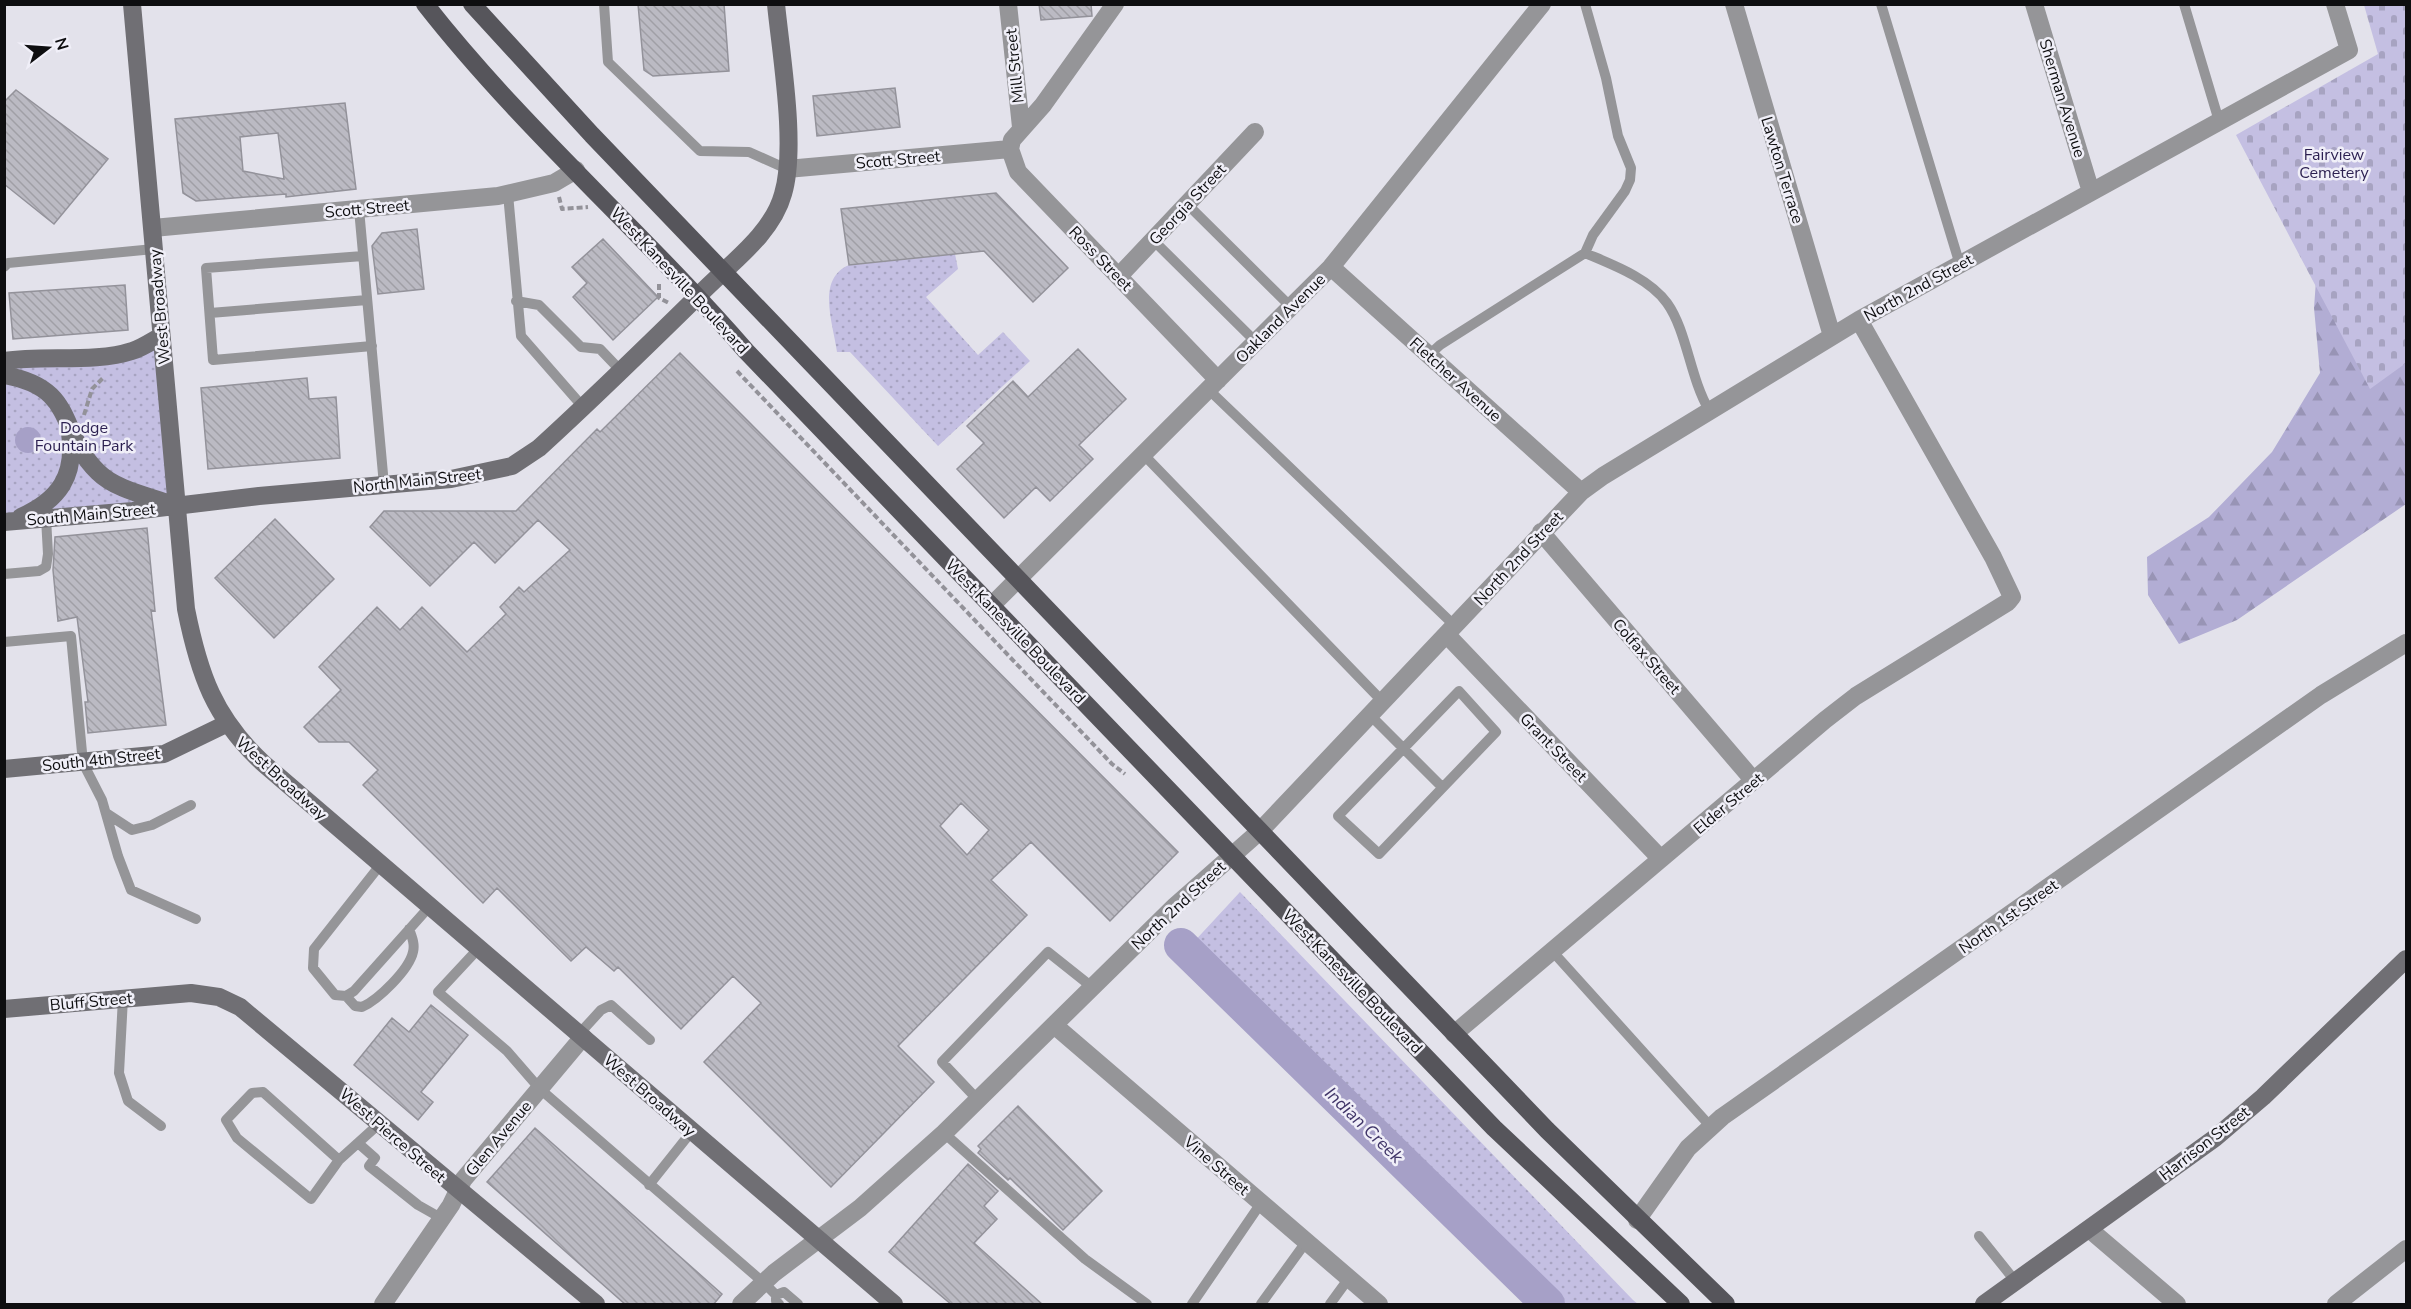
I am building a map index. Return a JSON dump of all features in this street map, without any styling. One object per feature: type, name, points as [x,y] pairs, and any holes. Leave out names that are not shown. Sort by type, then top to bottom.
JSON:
[{"type":"main road","name":"West Broadway","points":[[132,4],[186,609],[193,644],[210,696],[226,724],[241,744],[894,1305]]},
{"type":"main road","name":"West Kanesville Boulevard","points":[[425,4],[494,84],[698,296],[746,351],[1494,1128],[1681,1305]]},
{"type":"main road","points":[[472,4],[723,271],[1454,1034],[1638,1220],[1726,1305]]},
{"type":"main road","name":"North Main Street","points":[[178,506],[473,475],[512,466],[539,448],[698,296],[761,233],[776,213],[784,192],[787,169],[786,119],[776,4]]},
{"type":"main road","points":[[4,361],[30,357],[118,355],[135,351],[161,336]]},
{"type":"main road","points":[[4,375],[32,383],[48,392],[76,420],[90,464],[100,474],[116,484],[178,506]]},
{"type":"main road","points":[[8,521],[50,501],[59,490],[71,459],[76,420]]},
{"type":"main road","name":"South Main Street","points":[[8,521],[178,506]]},
{"type":"main road","name":"South 4th Street","points":[[4,769],[164,754],[226,724]]},
{"type":"main road","name":"Harrison Street","points":[[1984,1305],[2215,1138],[2263,1097],[2406,959]]},
{"type":"main road","name":"Bluff Street","points":[[4,1009],[178,994]]},
{"type":"main road","name":"West Pierce Street","points":[[178,994],[219,997],[240,1006],[596,1305]]},
{"type":"street","name":"Mill Street","points":[[1008,4],[1021,127]]},
{"type":"street","points":[[1010,149],[1012,140],[1021,127],[1042,105],[1115,4]]},
{"type":"street","name":"Oakland Avenue","points":[[991,606],[1331,267],[1542,4]]},
{"type":"street","name":"Lawton Terrace","points":[[1734,4],[1832,336]]},
{"type":"street","name":"Sherman Avenue","points":[[2034,4],[2091,192]]},
{"type":"street","name":"North 2nd Street","points":[[741,1305],[773,1294],[820,1241],[944,1133],[1092,987],[1232,854],[1260,831],[1581,492],[1709,410],[1859,320],[2349,50],[2335,4]]},
{"type":"street","name":"Georgia Street","points":[[1119,276],[1255,132]]},
{"type":"street","name":"Scott Street","points":[[787,169],[1010,149]]},
{"type":"street","name":"Ross Street","points":[[1010,149],[1018,172],[1119,276],[1214,385]]},
{"type":"street","name":"Scott Street","points":[[153,228],[508,194],[554,183],[576,170]]},
{"type":"street","name":"Fletcher Avenue","points":[[1331,267],[1581,492]]},
{"type":"street","name":"Elder Street","points":[[1454,1034],[1856,696],[2008,602],[2012,597],[1859,320]]},
{"type":"street","name":"Colfax Street","points":[[1541,532],[1754,781]]},
{"type":"street","name":"Grant Street","points":[[1451,630],[1661,859]]},
{"type":"street","name":"North 1st Street","points":[[1638,1220],[1688,1148],[1711,1127],[2321,695],[2406,643]]},
{"type":"street","name":"Vine Street","points":[[1054,1025],[1379,1305]]},
{"type":"street","name":"Glen Avenue","points":[[383,1305],[441,1218],[463,1180],[540,1089],[581,1036]]},
{"type":"street","points":[[2089,1229],[2176,1305]]},
{"type":"street","points":[[2336,1305],[2406,1249]]},
{"type":"lane","points":[[604,4],[608,62],[700,151],[748,152],[787,169]]},
{"type":"lane","points":[[1429,355],[1440,345],[1585,253],[1601,222],[1625,191],[1631,168],[1618,136],[1606,78],[1585,4]]},
{"type":"lane","points":[[1881,4],[1960,265]]},
{"type":"lane","points":[[2184,4],[2219,121]]},
{"type":"lane","points":[[508,194],[521,336],[584,407]]},
{"type":"lane","points":[[1187,204],[1291,307]]},
{"type":"lane","points":[[359,209],[384,485]]},
{"type":"lane","points":[[1153,240],[1256,342]]},
{"type":"lane","points":[[4,267],[8,263],[154,249]]},
{"type":"lane","points":[[1585,253],[1637,279],[1656,291],[1667,303],[1674,316],[1699,394],[1709,410]]},
{"type":"lane","points":[[363,256],[206,268],[213,360],[372,346]]},
{"type":"lane","points":[[210,313],[367,300]]},
{"type":"lane","points":[[516,301],[539,305],[581,347],[600,349],[621,371]]},
{"type":"lane","points":[[1214,385],[1451,630]]},
{"type":"lane","points":[[1143,454],[1376,709],[1403,748],[1441,786]]},
{"type":"lane","points":[[4,574],[39,571],[46,567],[48,554],[46,518]]},
{"type":"lane","points":[[4,642],[71,636],[83,763],[106,813],[131,890],[196,919]]},
{"type":"lane","points":[[1459,691],[1496,732],[1441,786],[1378,854],[1338,816],[1459,691]]},
{"type":"lane","points":[[106,813],[132,830],[152,825],[191,805]]},
{"type":"lane","points":[[381,864],[314,949],[313,968],[320,980],[335,995],[346,996],[354,991],[430,906]]},
{"type":"lane","points":[[346,996],[355,1006],[362,1007],[380,995],[413,954],[414,943],[409,929]]},
{"type":"lane","points":[[479,948],[438,992],[507,1051],[540,1089],[773,1294],[784,1292],[798,1305]]},
{"type":"lane","points":[[978,1100],[942,1062],[1048,952],[1092,987]]},
{"type":"lane","points":[[1553,952],[1711,1127]]},
{"type":"lane","points":[[123,998],[119,1073],[128,1101],[161,1126]]},
{"type":"lane","points":[[581,1036],[601,1010],[610,1005],[650,1040]]},
{"type":"lane","points":[[339,1160],[263,1092],[252,1093],[226,1120],[237,1138],[311,1199],[339,1160],[380,1123]]},
{"type":"lane","points":[[649,1185],[692,1131]]},
{"type":"lane","points":[[944,1133],[1085,1259],[1147,1305]]},
{"type":"lane","points":[[358,1143],[375,1158],[369,1166],[418,1205],[441,1218]]},
{"type":"lane","points":[[1192,1305],[1261,1203]]},
{"type":"lane","points":[[1979,1236],[2016,1282]]},
{"type":"lane","points":[[1261,1305],[1306,1242]]},
{"type":"lane","points":[[1330,1305],[1349,1278]]},
{"type":"path","points":[[76,420],[88,396],[103,378]]},
{"type":"green space","name":"Fairview Cemetery","points":[[2364,5],[2406,5],[2406,363],[2370,389],[2236,135],[2378,54]]},
{"type":"green space","points":[[2406,208],[2406,504],[2237,620],[2179,644],[2148,595],[2147,557],[2209,517],[2272,452],[2320,373],[2314,308],[2318,253]]},
{"type":"green space","points":[[955,254],[958,269],[926,297],[978,355],[1003,332],[1030,361],[938,446],[850,352],[837,352],[830,315],[830,291],[833,280],[849,265]]},
{"type":"green space","name":"Dodge Fountain Park","points":[[161,336],[178,506],[5,522],[4,361],[90,357]]},
{"type":"green space","points":[[1240,892],[1638,1304],[1552,1304],[1178,959]]},
{"type":"shaded area","points":[[28,427],[37,431],[41,440],[37,449],[28,453],[19,449],[15,440],[19,431]]},
{"type":"building","points":[[638,4],[724,4],[729,71],[653,76],[644,70]]},
{"type":"building","points":[[1039,4],[1091,4],[1092,16],[1041,20]]},
{"type":"building","points":[[895,88],[900,127],[817,136],[813,96]]},
{"type":"building","points":[[16,90],[108,159],[54,224],[4,184],[4,102]]},
{"type":"building","points":[[345,103],[356,189],[286,197],[286,194],[196,201],[183,193],[175,119]],"holes":[[[278,133],[284,179],[243,171],[240,137]]]},
{"type":"building","points":[[996,193],[1068,268],[1033,302],[984,251],[849,265],[841,209]]},
{"type":"building","points":[[417,229],[424,289],[378,294],[372,246],[382,233]]},
{"type":"building","points":[[603,239],[658,297],[613,340],[573,297],[587,283],[572,267]]},
{"type":"building","points":[[125,285],[128,330],[13,339],[9,293]]},
{"type":"building","points":[[1078,349],[1126,399],[1079,445],[1093,459],[1050,501],[1036,487],[1004,518],[957,469],[984,443],[967,426],[1013,381],[1028,397]]},
{"type":"building","points":[[680,353],[1178,852],[1110,921],[1031,842],[991,880],[1027,915],[898,1046],[934,1082],[831,1187],[704,1062],[761,1003],[733,976],[681,1029],[618,967],[614,971],[586,947],[571,961],[497,888],[483,903],[363,785],[378,770],[349,742],[319,742],[304,727],[341,690],[319,667],[377,607],[400,630],[422,607],[467,652],[506,614],[500,607],[519,587],[524,592],[570,550],[538,520],[495,563],[474,542],[430,586],[370,527],[384,511],[516,511],[597,429],[600,432]],"holes":[[[961,803],[989,830],[967,855],[940,826]]]},
{"type":"building","points":[[307,378],[309,399],[336,397],[340,458],[208,469],[201,388]]},
{"type":"building","points":[[275,519],[334,579],[274,638],[215,578]]},
{"type":"building","points":[[147,528],[155,611],[151,610],[166,725],[88,733],[85,702],[88,702],[77,617],[58,621],[53,570],[55,537]]},
{"type":"building","points":[[431,1005],[468,1035],[421,1092],[433,1102],[418,1120],[354,1065],[392,1018],[409,1032]]},
{"type":"building","points":[[1018,1106],[1102,1191],[1063,1230],[1010,1178],[1008,1180],[978,1153],[981,1149],[978,1146]]},
{"type":"building","points":[[535,1128],[722,1294],[713,1305],[626,1305],[487,1182]]},
{"type":"building","points":[[968,1164],[998,1191],[984,1206],[997,1219],[974,1243],[1043,1305],[952,1305],[889,1252]]},
{"type":"waterway","name":"Indian Creek","points":[[1181,945],[1548,1304]]}]
